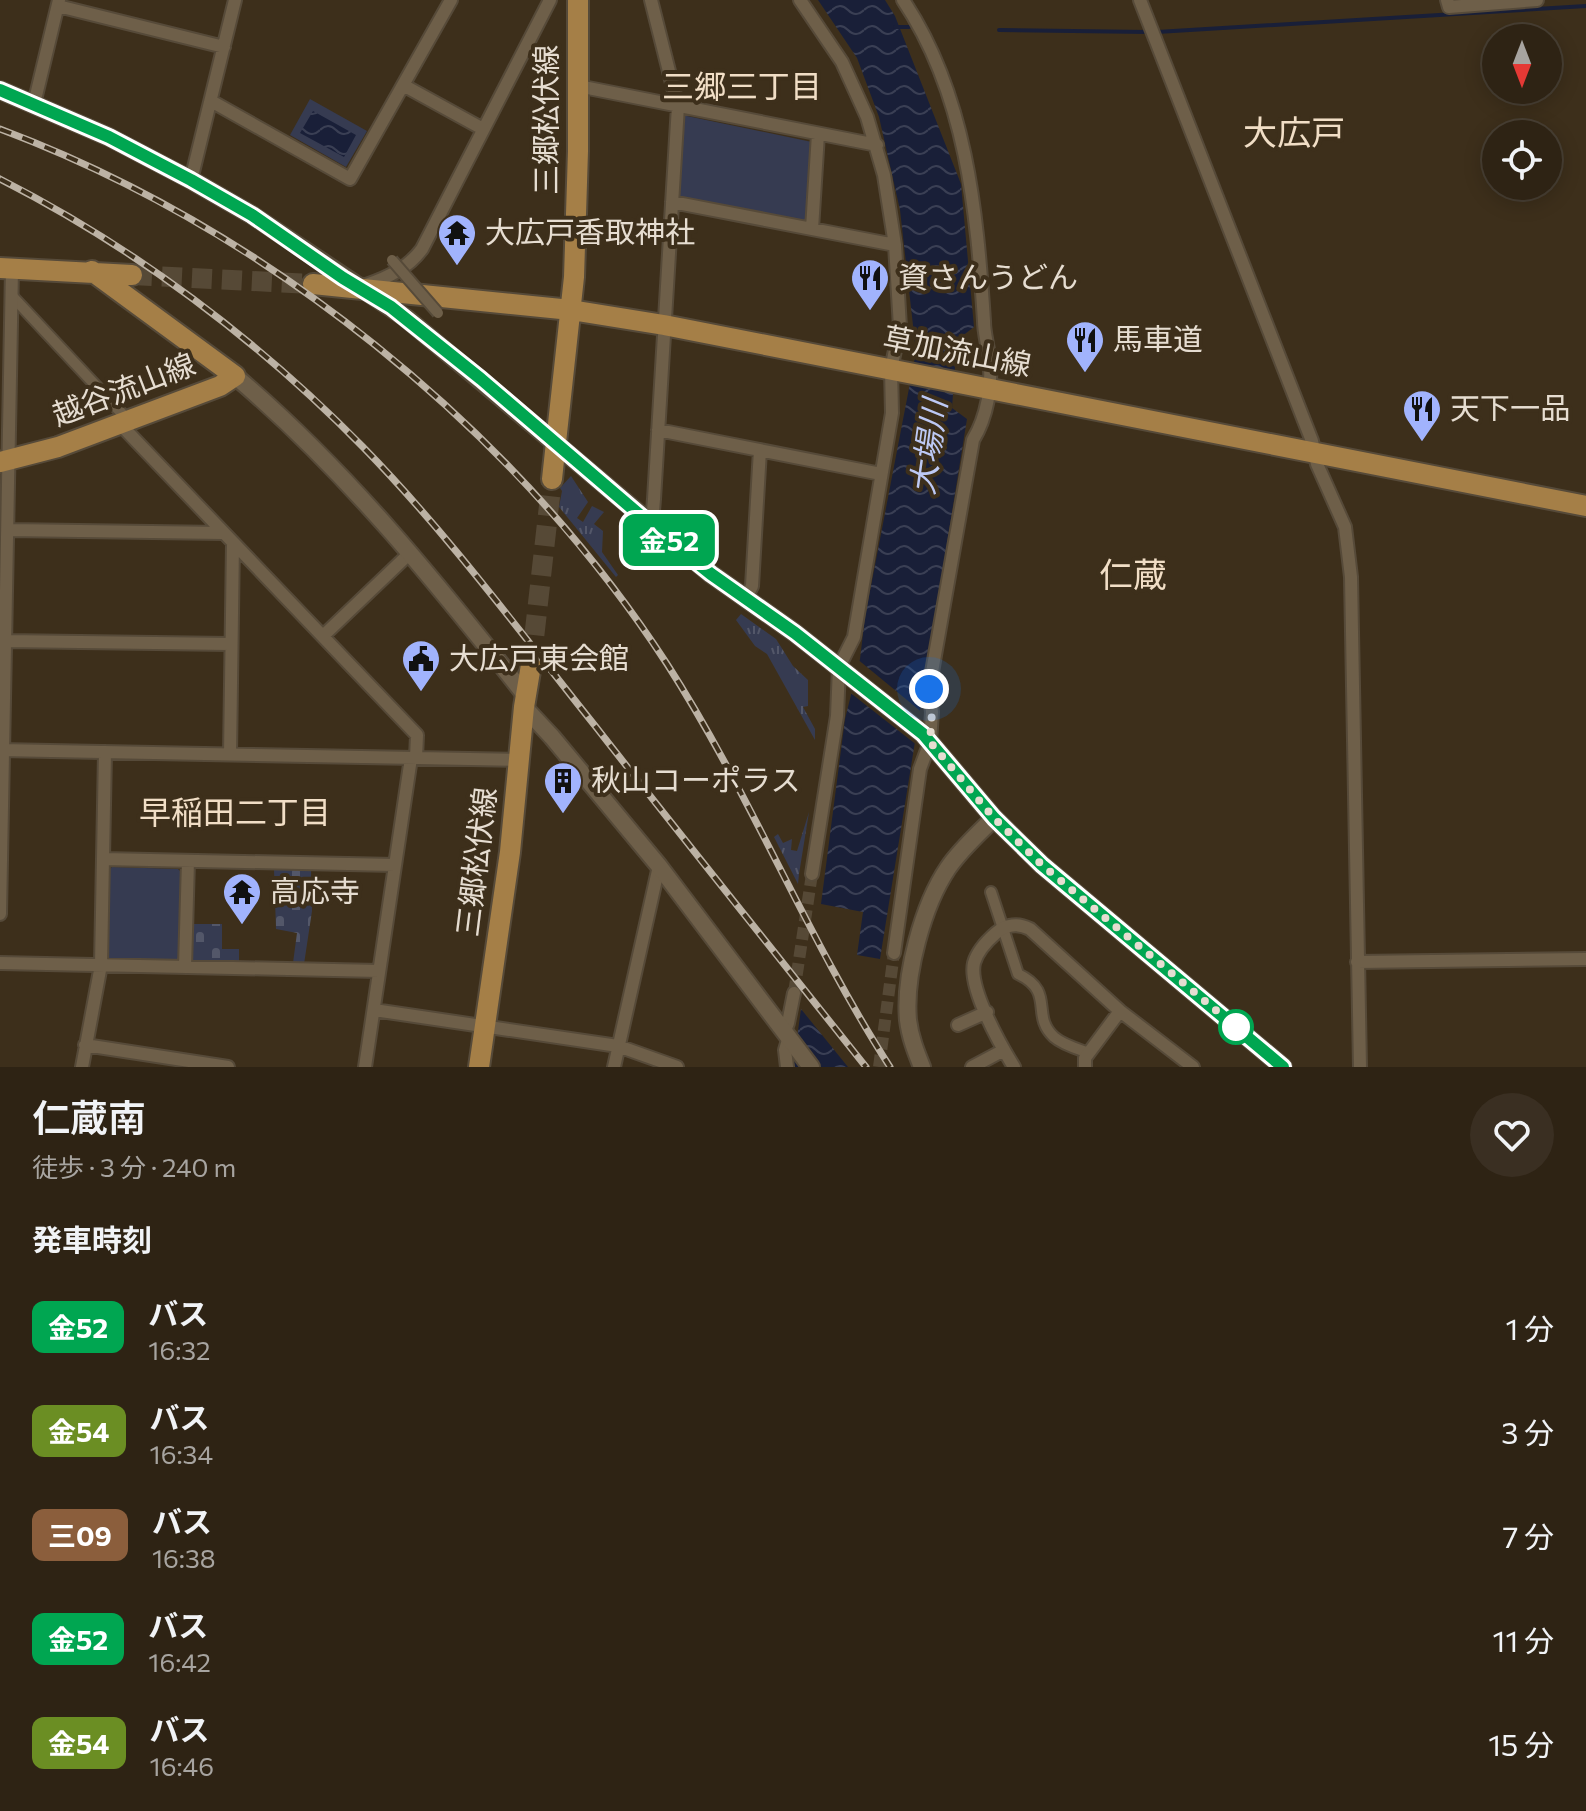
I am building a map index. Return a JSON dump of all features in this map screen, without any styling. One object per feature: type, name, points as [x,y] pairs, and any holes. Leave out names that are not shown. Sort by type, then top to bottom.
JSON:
[{"type":"main road","name":"三郷松伏線","points":[[552,479],[571,310],[576,218],[578,0]]},
{"type":"main road","points":[[6,268],[132,275]]},
{"type":"main road","name":"越谷流山線","points":[[4,462],[58,447],[220,386],[235,376],[92,271]]},
{"type":"main road","name":"草加流山線","points":[[313,284],[571,310],[664,325],[1586,506]]},
{"type":"main road","name":"三郷松伏線","points":[[479,1067],[510,852],[531,665]]},
{"type":"street","points":[[191,180],[235,0]]},
{"type":"street","points":[[211,101],[350,179],[451,0]]},
{"type":"street","points":[[360,288],[390,276],[415,258],[550,0]]},
{"type":"street","points":[[647,519],[653,511],[676,106],[651,0]]},
{"type":"street","points":[[800,0],[855,86],[877,145],[891,209],[900,327],[892,413],[854,637],[844,671],[812,874]]},
{"type":"street","points":[[894,953],[920,769],[932,712],[929,689],[973,440],[983,423],[978,386],[990,360],[984,333],[979,237],[959,132],[936,63],[921,28],[903,0]]},
{"type":"street","points":[[1140,0],[1345,527],[1349,547],[1360,1067]]},
{"type":"street","points":[[1447,0],[1449,7],[1537,0]]},
{"type":"street","points":[[34,104],[59,3],[224,47]]},
{"type":"street","points":[[403,85],[483,129]]},
{"type":"street","points":[[578,86],[877,145]]},
{"type":"street","points":[[0,90],[109,137],[191,180],[252,215],[406,318],[711,574],[844,671],[926,738],[994,818],[1042,865],[1283,1067]]},
{"type":"street","points":[[812,229],[818,134]]},
{"type":"street","points":[[672,202],[895,245]]},
{"type":"street","points":[[392,260],[438,313]]},
{"type":"street","points":[[0,914],[1,750],[8,530],[4,462],[12,296],[6,268]]},
{"type":"street","points":[[12,296],[223,533],[417,735],[365,1067]]},
{"type":"street","points":[[235,376],[326,458],[411,552],[552,737],[659,866],[811,1067]]},
{"type":"street","points":[[658,430],[881,474]]},
{"type":"street","points":[[746,598],[752,586],[760,450]]},
{"type":"street","points":[[8,530],[223,533]]},
{"type":"street","points":[[230,754],[233,543]]},
{"type":"street","points":[[323,636],[411,552]]},
{"type":"street","points":[[5,641],[230,644]]},
{"type":"street","points":[[1,750],[519,760]]},
{"type":"street","points":[[82,1067],[101,965],[105,752]]},
{"type":"street","points":[[922,1067],[911,1036],[908,998],[923,921],[947,869],[994,818]]},
{"type":"street","points":[[103,859],[395,865]]},
{"type":"street","points":[[185,967],[188,861]]},
{"type":"street","points":[[614,1067],[659,866]]},
{"type":"street","points":[[991,892],[1018,974],[1030,980],[1041,996],[1042,1017],[1049,1031],[1061,1041],[1089,1053]]},
{"type":"street","points":[[1014,1067],[974,979],[974,963],[1002,928],[1022,925],[1120,1011],[1193,1067]]},
{"type":"street","points":[[1357,962],[1586,959]]},
{"type":"street","points":[[0,963],[379,971]]},
{"type":"street","points":[[787,1067],[785,1050],[794,993]]},
{"type":"street","points":[[374,1010],[618,1046],[677,1067]]},
{"type":"street","points":[[1085,1067],[1085,1058],[1120,1011]]},
{"type":"street","points":[[958,1025],[987,1012]]},
{"type":"street","points":[[85,1045],[228,1067]]},
{"type":"street","points":[[972,1067],[1004,1050]]},
{"type":"green space","points":[[310,99],[367,131],[346,167],[290,135]]},
{"type":"green space","points":[[682,115],[812,142],[807,223],[681,199],[678,194]]},
{"type":"green space","points":[[571,476],[588,502],[577,518],[583,522],[592,506],[604,512],[594,524],[603,531],[602,552],[618,575],[616,577],[559,507],[560,488]]},
{"type":"green space","points":[[741,614],[776,639],[793,666],[808,680],[808,706],[803,707],[815,729],[815,740],[767,654],[755,646],[736,620]]},
{"type":"green space","points":[[809,812],[798,884],[774,837],[778,834],[783,843],[792,839],[791,850],[797,851]]},
{"type":"green space","points":[[112,867],[178,869],[182,873],[180,957],[176,961],[110,959],[106,955],[109,870]]},
{"type":"green space","points":[[274,869],[311,869],[312,911],[304,964],[293,963],[297,933],[276,929]]},
{"type":"green space","points":[[189,924],[222,924],[222,949],[239,949],[239,961],[194,961],[189,957]]},
{"type":"water","name":"大場川","points":[[818,0],[885,0],[895,16],[961,184],[974,327],[957,340],[952,408],[967,419],[880,959],[857,955],[863,912],[821,904],[845,719],[860,659],[865,617],[916,352],[900,210],[879,117],[857,58]]},
{"type":"water","points":[[313,111],[356,135],[344,157],[300,133]]},
{"type":"water","points":[[801,1009],[848,1067],[793,1067]]},
{"type":"pier","points":[[856,658],[924,714],[918,746],[848,691]]},
{"type":"waterway","points":[[1157,32],[1586,6]]},
{"type":"waterway","points":[[895,27],[909,27]]},
{"type":"waterway","points":[[999,30],[1148,32]]},
{"type":"tunnel","points":[[132,275],[313,284]]},
{"type":"tunnel","points":[[531,665],[552,479]]},
{"type":"tunnel","points":[[794,993],[812,874]]},
{"type":"tunnel","points":[[879,1067],[894,953]]},
{"type":"railway","points":[[0,129],[98,171],[194,221],[286,279],[375,345],[458,417],[535,494],[605,577],[667,664],[725,763],[832,968],[890,1067]]},
{"type":"railway","points":[[0,179],[98,235],[192,298],[281,370],[363,447],[425,514],[483,584],[866,1067]]},
{"type":"bus line","name":"金52","points":[[0,90],[109,137],[191,180],[252,215],[406,318],[676,546],[795,633],[923,734],[957,778],[1042,865],[1283,1067]]},
{"type":"place","name":"大広戸香取神社","points":[[457,267]]},
{"type":"place","name":"資さんうどん","points":[[870,312]]},
{"type":"place","name":"馬車道","points":[[1085,374]]},
{"type":"place","name":"天下一品","points":[[1422,443]]},
{"type":"place","name":"大広戸東会館","points":[[421,693]]},
{"type":"place","name":"秋山コーポラス","points":[[563,815]]},
{"type":"place","name":"高応寺","points":[[242,926]]},
{"type":"district","name":"三郷三丁目","points":[[742,87]]},
{"type":"district","name":"大広戸","points":[[1294,133]]},
{"type":"district","name":"仁蔵","points":[[1133,575]]},
{"type":"district","name":"早稲田二丁目","points":[[235,813]]},
{"type":"route","points":[[929,689],[932,712],[930,742],[957,778],[1042,865],[1236,1027]]}]
